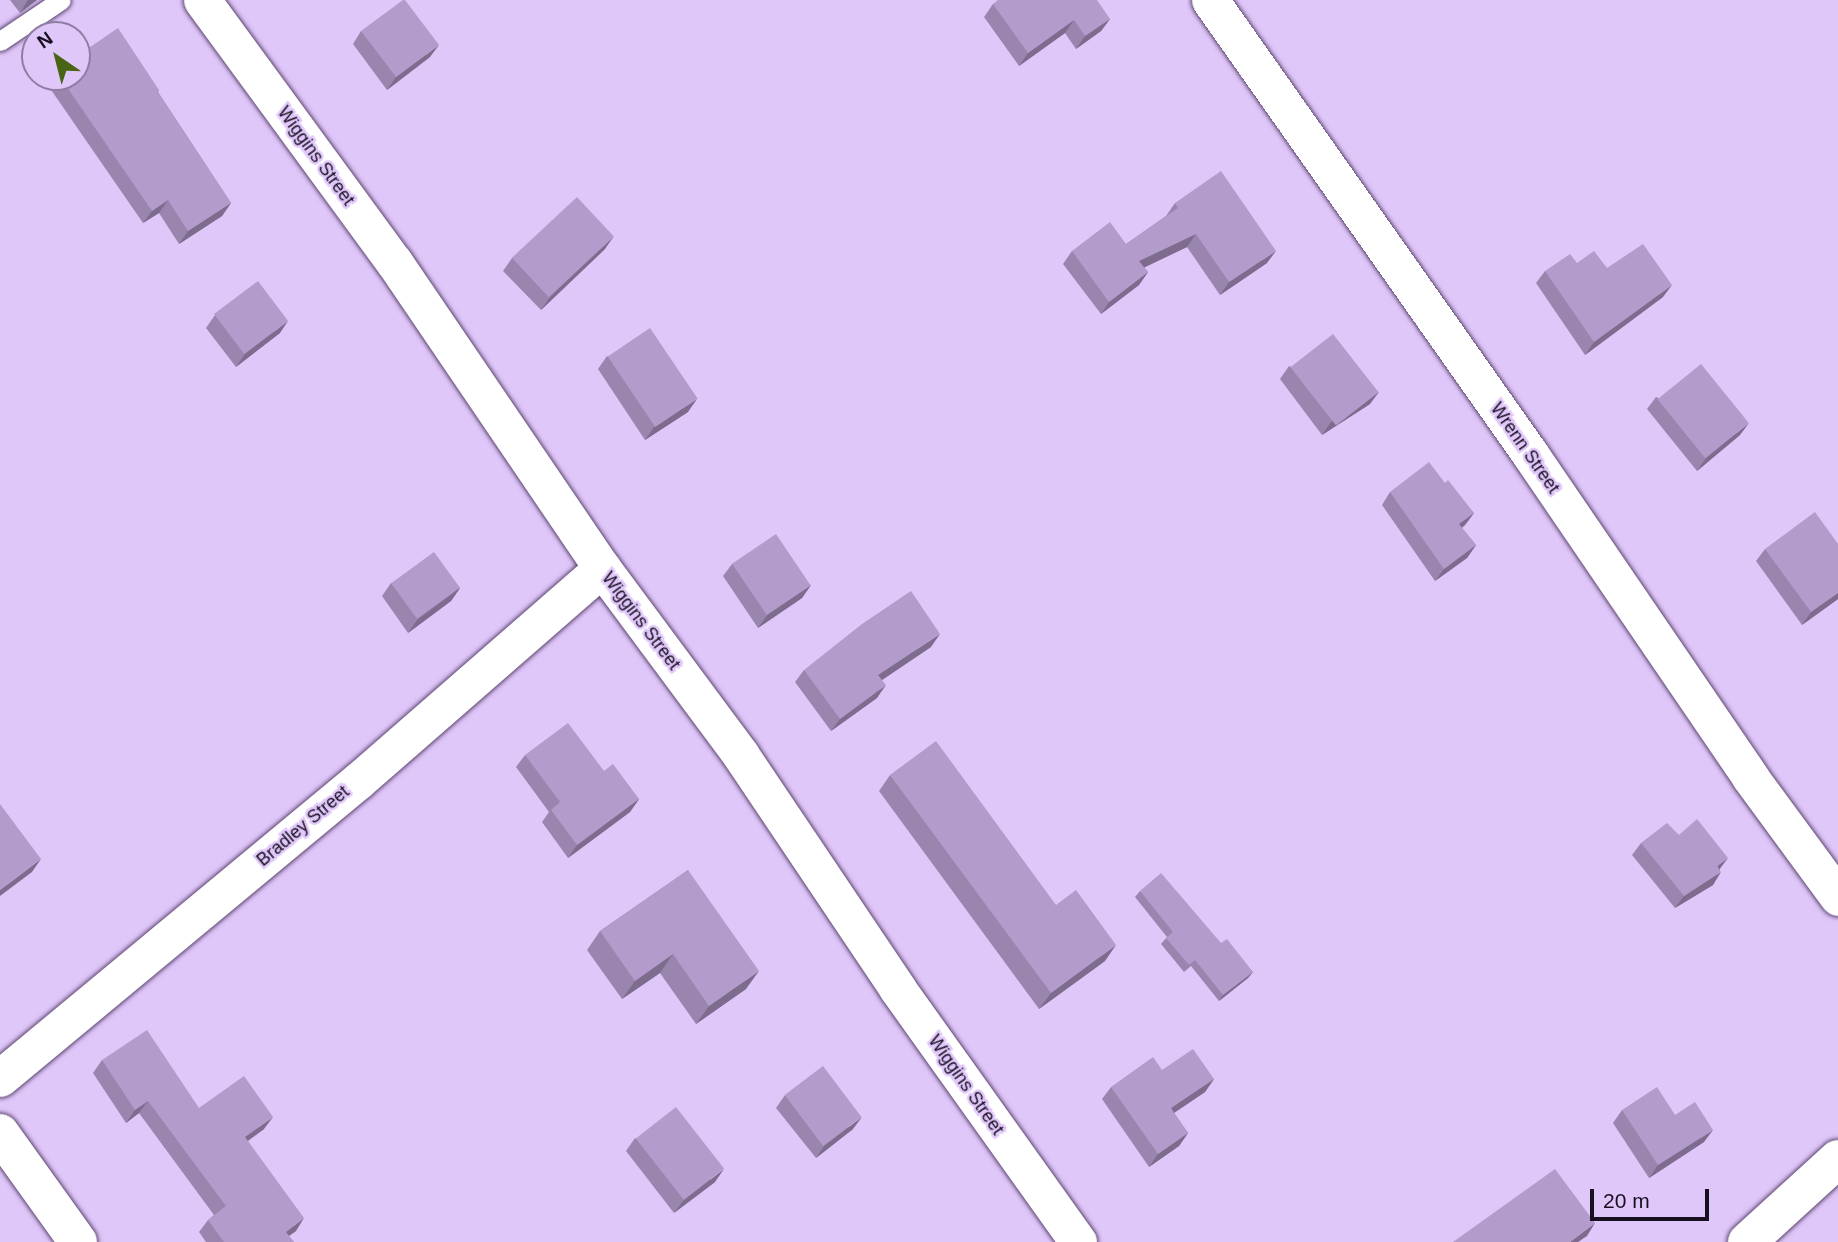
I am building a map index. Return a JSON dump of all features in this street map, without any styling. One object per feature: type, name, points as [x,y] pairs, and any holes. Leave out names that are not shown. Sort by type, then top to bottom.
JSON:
[{"type":"street","name":"Wiggins Street","points":[[202,0],[394,262],[602,568],[740,754],[897,988],[1078,1242]]},
{"type":"street","name":"Wrenn Street","points":[[1210,0],[1530,454],[1750,777],[1838,897]]},
{"type":"street","name":"Bradley Street","points":[[0,1078],[358,781],[602,568]]},
{"type":"street","points":[[0,1133],[78,1242]]},
{"type":"street","points":[[1747,1242],[1838,1159]]},
{"type":"lane","points":[[0,41],[61,0]]},
{"type":"building","points":[[403,0],[439,45],[396,77],[361,31]]},
{"type":"building","points":[[998,0],[1097,0],[1110,19],[1085,36],[1074,20],[1028,53],[993,4]]},
{"type":"building","points":[[118,28],[231,203],[188,231],[168,200],[152,211],[70,91],[91,91],[91,46]]},
{"type":"building","points":[[1221,171],[1276,251],[1229,282],[1196,234],[1139,261],[1148,272],[1109,302],[1072,251],[1110,222],[1126,244],[1178,208],[1175,203]]},
{"type":"building","points":[[577,197],[614,236],[549,297],[512,258]]},
{"type":"building","points":[[1643,244],[1672,285],[1594,342],[1545,271],[1570,254],[1577,263],[1594,251],[1607,268]]},
{"type":"building","points":[[258,281],[288,321],[244,354],[214,314]]},
{"type":"building","points":[[650,328],[698,398],[655,427],[608,357]]},
{"type":"building","points":[[1333,334],[1379,392],[1336,426],[1290,367]]},
{"type":"building","points":[[1701,364],[1749,423],[1705,458],[1657,399]]},
{"type":"building","points":[[1429,462],[1445,483],[1448,480],[1474,513],[1459,524],[1476,545],[1444,569],[1390,492]]},
{"type":"building","points":[[1815,512],[1838,544],[1838,593],[1811,612],[1765,549]]},
{"type":"building","points":[[776,534],[811,585],[767,615],[732,564]]},
{"type":"building","points":[[434,552],[460,588],[417,619],[391,583]]},
{"type":"building","points":[[911,591],[940,634],[878,675],[886,685],[840,719],[804,670],[862,624]]},
{"type":"building","points":[[568,723],[604,771],[613,764],[639,799],[577,845],[551,810],[560,802],[525,755]]},
{"type":"building","points":[[936,741],[1056,905],[1076,890],[1116,945],[1051,993],[890,775]]},
{"type":"building","points":[[0,804],[41,859],[0,890]]},
{"type":"building","points":[[1697,819],[1728,858],[1717,866],[1721,872],[1684,896],[1641,843],[1667,823],[1679,835]]},
{"type":"building","points":[[688,870],[759,971],[709,1006],[673,954],[635,981],[600,931]]},
{"type":"building","points":[[1161,873],[1221,943],[1227,939],[1253,972],[1223,995],[1195,960],[1189,965],[1166,938],[1173,932],[1140,891]]},
{"type":"building","points":[[147,1030],[199,1108],[244,1076],[273,1117],[245,1137],[304,1218],[286,1232],[294,1242],[224,1242],[208,1220],[226,1206],[148,1101],[135,1110],[102,1060]]},
{"type":"building","points":[[1193,1049],[1214,1079],[1171,1108],[1188,1133],[1158,1154],[1111,1087],[1153,1057],[1162,1070]]},
{"type":"building","points":[[823,1066],[862,1117],[823,1146],[785,1095]]},
{"type":"building","points":[[1657,1087],[1675,1115],[1695,1102],[1713,1130],[1658,1165],[1622,1110]]},
{"type":"building","points":[[676,1107],[724,1168],[684,1200],[636,1138]]},
{"type":"building","points":[[1555,1169],[1595,1223],[1570,1242],[1453,1242]]}]
